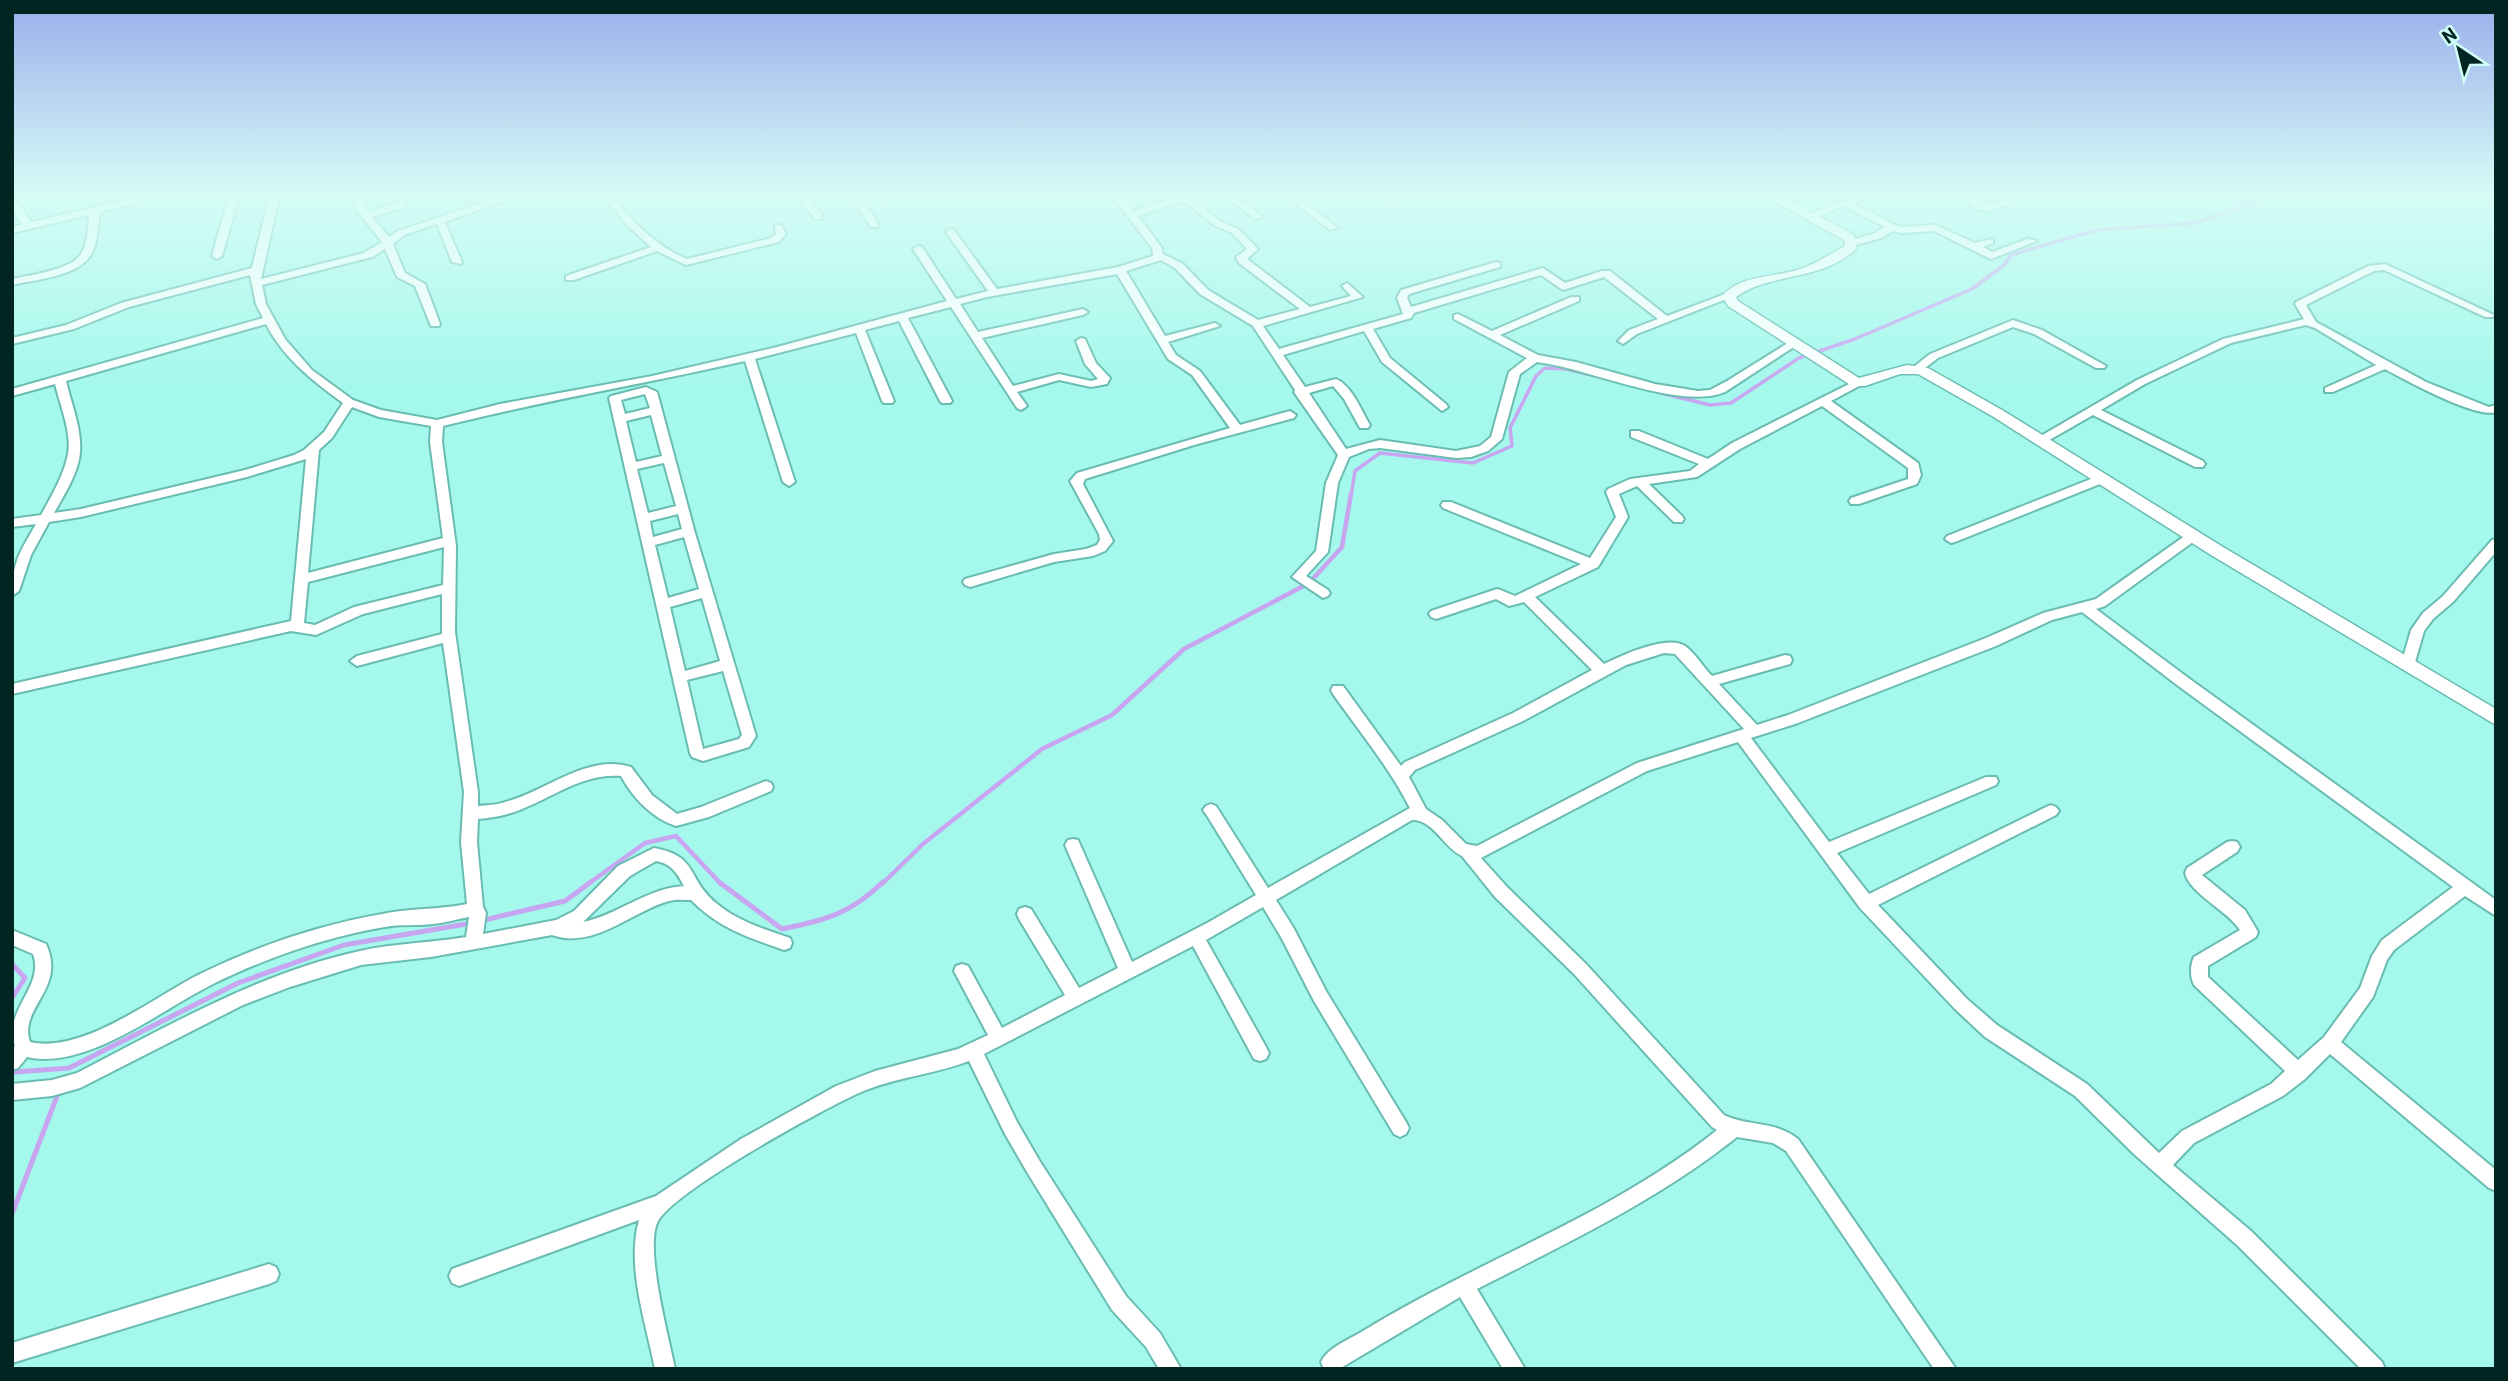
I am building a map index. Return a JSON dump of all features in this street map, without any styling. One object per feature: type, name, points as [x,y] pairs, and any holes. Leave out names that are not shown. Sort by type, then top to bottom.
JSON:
[{"type":"street","points":[[12,282],[62,269],[84,257]]},
{"type":"street","points":[[260,257],[256,276],[261,304],[280,340],[308,372],[349,402],[379,413],[437,424],[500,408],[633,388],[860,330],[994,292],[1120,270],[1157,257]]},
{"type":"street","points":[[12,341],[71,327],[125,305],[256,276],[358,257]]},
{"type":"street","points":[[394,257],[401,275],[417,282],[423,289],[435,324]]},
{"type":"street","points":[[455,257],[457,262]]},
{"type":"street","points":[[570,278],[629,257]]},
{"type":"street","points":[[675,257],[681,261],[694,262],[711,257]]},
{"type":"street","points":[[924,257],[1021,406]]},
{"type":"street","points":[[969,257],[994,292]]},
{"type":"street","points":[[1163,257],[1179,266],[1204,292],[1257,324],[1344,455]]},
{"type":"street","points":[[1241,257],[1308,310]]},
{"type":"street","points":[[1623,341],[1633,332],[1729,296],[1754,283],[1807,271],[1833,257]]},
{"type":"street","points":[[1276,353],[1407,316],[1408,311],[1402,298],[1405,292],[1496,265]]},
{"type":"street","points":[[2312,324],[2300,304],[2371,268],[2385,267],[2493,315]]},
{"type":"street","points":[[1120,270],[1174,359],[1198,375],[1237,429]]},
{"type":"street","points":[[1408,311],[1543,271],[1563,286],[1606,273],[1664,319]]},
{"type":"street","points":[[1257,324],[1358,297],[1347,286]]},
{"type":"street","points":[[1729,296],[1733,303],[1857,383]]},
{"type":"street","points":[[1491,335],[1575,299]]},
{"type":"street","points":[[976,336],[1083,312]]},
{"type":"street","points":[[1458,317],[1535,358],[1584,366],[1683,393],[1702,395],[1718,390],[1797,344]]},
{"type":"street","points":[[903,318],[946,401]]},
{"type":"street","points":[[12,393],[269,320]]},
{"type":"street","points":[[2040,440],[2141,382],[2227,341],[2306,322],[2382,366],[2452,399],[2489,411],[2496,408]]},
{"type":"street","points":[[1436,614],[1498,594],[1510,601],[1527,597],[1593,565],[1622,517],[1612,492],[1640,482],[1693,474],[1736,446],[1857,383],[1917,369],[1934,356],[2013,323],[2038,332],[2100,366]]},
{"type":"street","points":[[1162,340],[1215,326]]},
{"type":"street","points":[[1367,328],[1374,335],[1387,360],[1442,407]]},
{"type":"street","points":[[860,330],[888,401]]},
{"type":"street","points":[[1011,390],[1055,377],[1096,384],[1103,382],[1104,378],[1093,366],[1081,341]]},
{"type":"street","points":[[749,357],[754,381],[789,482]]},
{"type":"street","points":[[1320,592],[1298,577],[1322,552],[1332,483],[1344,455],[1382,443],[1460,454],[1490,445],[1496,439],[1515,372],[1522,364],[1535,358]]},
{"type":"street","points":[[2329,390],[2382,366]]},
{"type":"street","points":[[1917,369],[2040,440],[2193,536],[2496,718]]},
{"type":"street","points":[[12,591],[25,555],[59,494],[74,455],[74,439],[60,381]]},
{"type":"street","points":[[1300,391],[1336,382],[1349,398],[1364,425]]},
{"type":"street","points":[[633,388],[650,391],[750,736],[744,743],[703,755],[697,753],[615,398],[633,388]]},
{"type":"street","points":[[12,523],[81,513],[298,458],[328,435],[349,402]]},
{"type":"street","points":[[1825,402],[1914,466],[1913,481],[1855,501]]},
{"type":"street","points":[[620,419],[656,410]]},
{"type":"street","points":[[2093,410],[2199,464]]},
{"type":"street","points":[[970,583],[1054,558],[1088,553],[1104,546],[1107,541],[1105,534],[1076,481],[1081,476],[1290,415]]},
{"type":"street","points":[[437,424],[436,442],[449,541],[448,637],[471,792],[469,842],[477,911],[474,940]]},
{"type":"street","points":[[1635,434],[1709,464]]},
{"type":"street","points":[[297,626],[313,449]]},
{"type":"street","points":[[631,467],[670,458]]},
{"type":"street","points":[[1951,539],[2101,479]]},
{"type":"street","points":[[1640,482],[1678,519]]},
{"type":"street","points":[[1447,505],[1593,565]]},
{"type":"street","points":[[643,519],[683,508]]},
{"type":"street","points":[[649,543],[689,531]]},
{"type":"street","points":[[1469,853],[1487,849],[1642,767],[1749,734],[1991,642],[2048,616],[2100,603],[2193,536]]},
{"type":"street","points":[[301,579],[449,541]]},
{"type":"street","points":[[2408,665],[2418,630],[2428,616],[2448,599],[2496,544]]},
{"type":"street","points":[[12,689],[297,626],[316,630],[359,610],[449,588]]},
{"type":"street","points":[[663,604],[707,592]]},
{"type":"street","points":[[1527,597],[1601,670]]},
{"type":"street","points":[[2086,608],[2496,909]]},
{"type":"street","points":[[357,661],[448,637]]},
{"type":"street","points":[[1401,776],[1410,766],[1529,712],[1601,670],[1664,648],[1679,649],[1711,681],[1826,850],[1866,903],[1909,951],[1979,1020],[2081,1090],[2160,1165],[2263,1256],[2375,1369]]},
{"type":"street","points":[[1711,681],[1785,660]]},
{"type":"street","points":[[680,677],[728,664]]},
{"type":"street","points":[[1338,690],[1388,762],[1401,776],[1420,813],[1469,853],[1500,892],[1580,969],[1713,1116],[1726,1126],[1777,1133],[1792,1145],[1946,1369]]},
{"type":"street","points":[[471,813],[508,808],[590,775],[617,768],[626,771],[632,783],[659,810],[676,820],[704,813],[766,787]]},
{"type":"street","points":[[1826,850],[1991,781]]},
{"type":"street","points":[[1211,810],[1287,932],[1320,996],[1400,1128]]},
{"type":"street","points":[[1866,903],[2051,811]]},
{"type":"street","points":[[459,1276],[659,1204],[696,1176],[851,1088],[879,1078],[946,1062],[973,1051],[1196,937],[1403,817],[1420,813]]},
{"type":"street","points":[[1073,845],[1127,970]]},
{"type":"street","points":[[2232,846],[2193,873],[2194,878],[2239,915],[2250,932],[2200,962],[2200,980],[2299,1073]]},
{"type":"street","points":[[12,1092],[58,1087],[110,1067],[237,1000],[288,980],[361,958],[558,927],[580,916],[624,871],[654,854],[669,857],[681,866],[695,893],[711,909],[737,926],[783,943]]},
{"type":"street","points":[[2160,1165],[2188,1138],[2277,1090],[2299,1073],[2330,1043],[2367,992],[2380,956],[2388,946],[2465,887]]},
{"type":"street","points":[[547,928],[576,930],[605,922],[668,895],[695,893]]},
{"type":"street","points":[[12,937],[40,948],[46,963],[42,979],[19,1029],[18,1055],[30,1051],[50,1052],[73,1046],[136,1018],[226,970],[316,937],[395,918],[434,917],[477,911]]},
{"type":"street","points":[[1025,914],[1075,997]]},
{"type":"street","points":[[1196,937],[1260,1053]]},
{"type":"street","points":[[962,971],[999,1037]]},
{"type":"street","points":[[2330,1043],[2496,1182]]},
{"type":"street","points":[[973,1051],[1033,1166],[1119,1303],[1153,1340],[1171,1369]]},
{"type":"street","points":[[1331,1362],[1406,1316],[1464,1285],[1615,1211],[1684,1167],[1734,1128]]},
{"type":"street","points":[[659,1204],[650,1217],[646,1256],[665,1369]]},
{"type":"street","points":[[12,1353],[270,1274]]},
{"type":"street","points":[[1464,1285],[1515,1369]]},
{"type":"waterway","points":[[1657,392],[1710,405],[1731,403],[1799,358],[1855,339],[1972,289],[2004,265],[2009,257]]},
{"type":"waterway","points":[[1351,496],[1355,471],[1380,453],[1473,463],[1512,446],[1510,428],[1536,376],[1545,368],[1566,369],[1604,378]]},
{"type":"waterway","points":[[882,884],[923,844],[1042,749],[1112,715],[1184,649],[1309,583],[1342,547],[1351,494]]},
{"type":"waterway","points":[[588,884],[645,843],[676,836],[719,882]]},
{"type":"waterway","points":[[480,921],[565,901],[591,882]]},
{"type":"waterway","points":[[719,882],[782,929],[848,909],[883,882]]},
{"type":"waterway","points":[[12,1070],[15,1072],[69,1068],[238,983],[344,945],[472,923]]},
{"type":"waterway","points":[[12,964],[25,978],[12,998]]},
{"type":"waterway","points":[[12,1214],[59,1091]]}]
